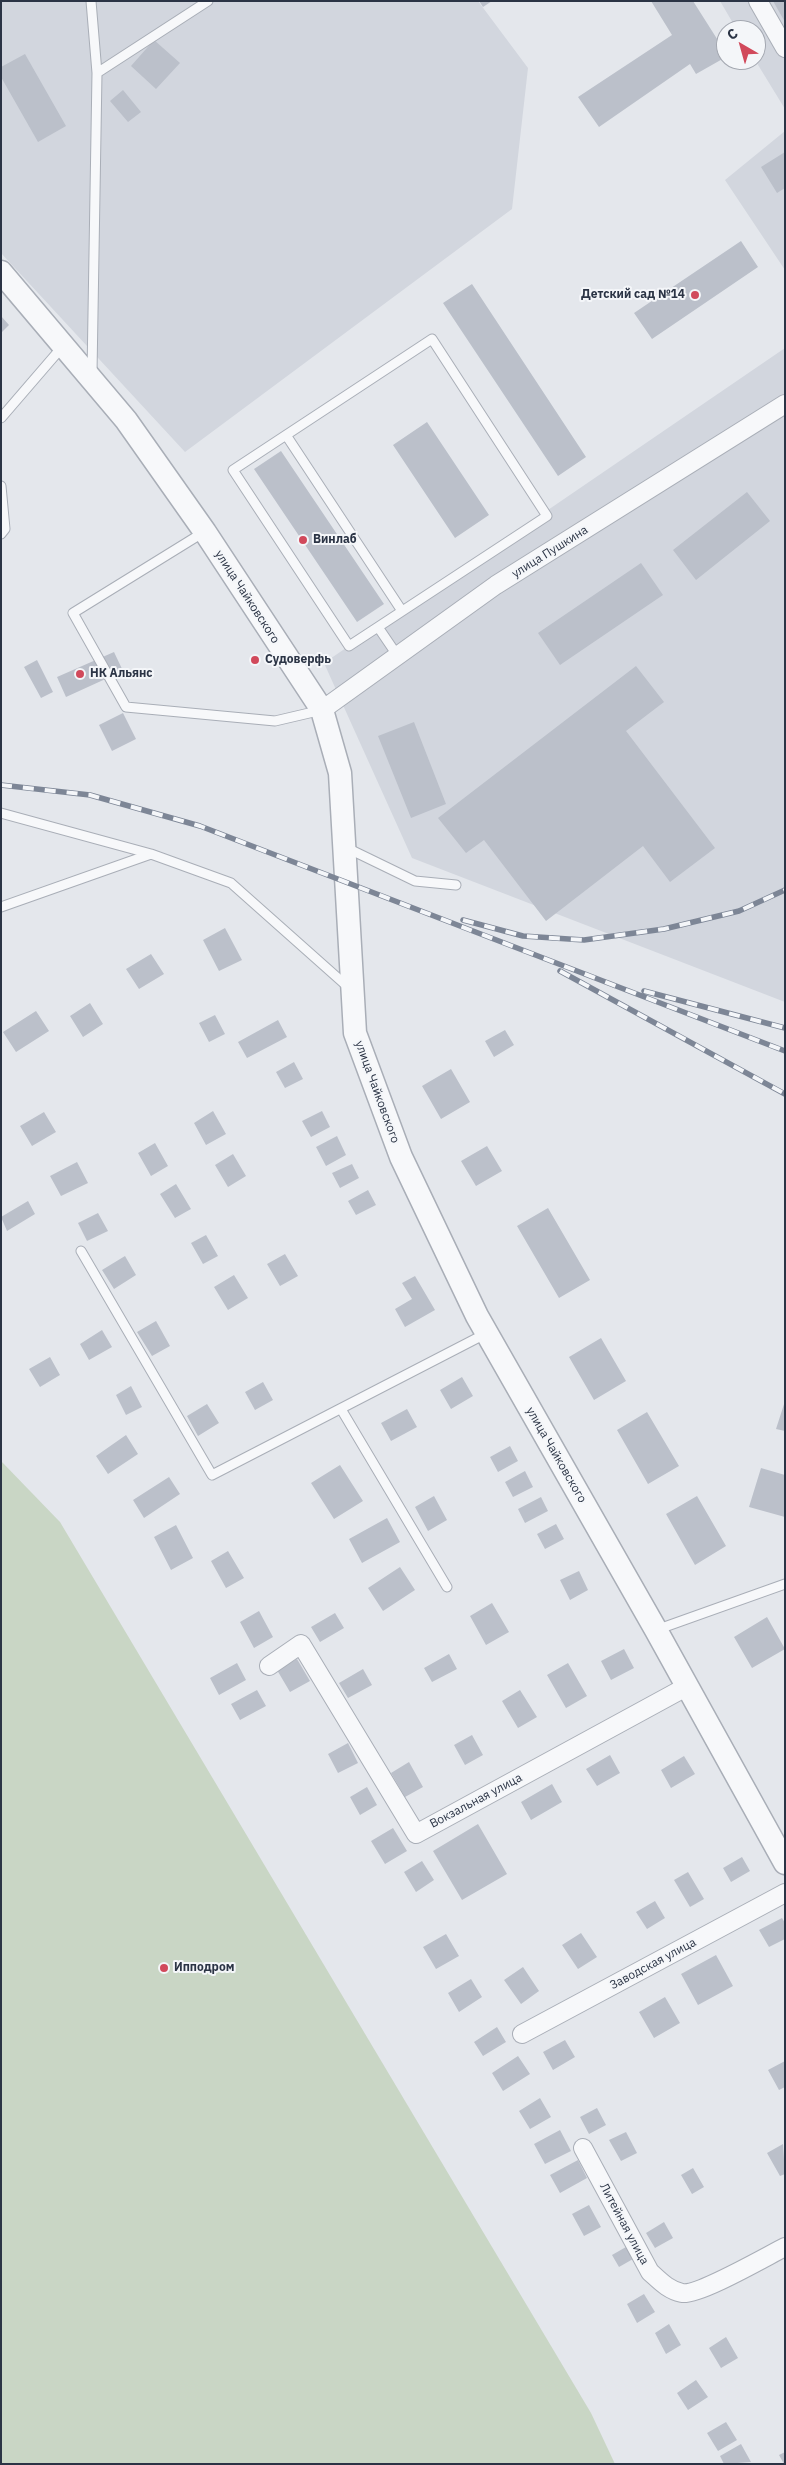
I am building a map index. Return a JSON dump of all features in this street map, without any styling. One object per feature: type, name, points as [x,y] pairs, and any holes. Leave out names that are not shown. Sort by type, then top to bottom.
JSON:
[{"type":"street","points":[[758,1],[785,48]]},
{"type":"street","name":"улица Чайковского","points":[[1,272],[126,420],[205,532],[322,710],[340,773],[354,1033],[400,1157],[487,1333],[656,1630],[785,1863]]},
{"type":"street","name":"улица Пушкина","points":[[322,710],[496,585],[785,404]]},
{"type":"street","name":"Вокзальная улица","points":[[269,1666],[301,1644],[416,1834],[686,1687]]},
{"type":"street","name":"Заводская улица","points":[[522,2034],[785,1893]]},
{"type":"street","name":"Литейная улица","points":[[584,2148],[650,2272],[667,2287],[684,2293],[706,2287],[785,2247]]},
{"type":"lane","points":[[91,1],[97,73],[92,378]]},
{"type":"lane","points":[[97,73],[208,1]]},
{"type":"lane","points":[[432,340],[547,516],[402,611],[349,646],[233,470],[432,340]]},
{"type":"lane","points":[[1,418],[64,345]]},
{"type":"lane","points":[[286,435],[402,611]]},
{"type":"lane","points":[[1,486],[5,529],[1,534]]},
{"type":"lane","points":[[205,532],[73,612],[126,707],[275,721],[322,710]]},
{"type":"lane","points":[[378,627],[397,655]]},
{"type":"lane","points":[[1,813],[152,854],[231,882],[352,990]]},
{"type":"lane","points":[[344,847],[415,881],[456,885]]},
{"type":"lane","points":[[1,906],[152,854]]},
{"type":"lane","points":[[81,1251],[212,1476],[487,1333]]},
{"type":"lane","points":[[341,1409],[447,1587]]},
{"type":"lane","points":[[656,1630],[785,1584]]},
{"type":"shaded area","points":[[1,1],[478,1],[528,68],[512,209],[185,452],[1,253]]},
{"type":"shaded area","points":[[720,1],[785,1],[785,109],[761,70],[766,70],[766,20],[731,20]]},
{"type":"shaded area","points":[[785,131],[785,270],[725,180]]},
{"type":"shaded area","points":[[785,348],[785,1002],[412,858],[324,663]]},
{"type":"green space","name":"Ипподром","points":[[1,1461],[60,1522],[591,2413],[615,2464],[1,2464]]},
{"type":"building","points":[[479,1],[492,1],[483,7]]},
{"type":"building","points":[[651,1],[693,1],[716,37],[716,63],[696,74],[690,64],[599,127],[578,97],[672,35]]},
{"type":"building","points":[[773,1],[785,1],[785,22]]},
{"type":"building","points":[[154,40],[180,63],[156,89],[131,66]]},
{"type":"building","points":[[25,54],[66,126],[38,142],[1,77],[1,67]]},
{"type":"building","points":[[123,90],[141,112],[128,122],[110,101]]},
{"type":"building","points":[[785,152],[785,188],[777,193],[761,167]]},
{"type":"building","points":[[741,241],[758,267],[652,339],[634,313]]},
{"type":"building","points":[[472,284],[586,457],[558,476],[443,303]]},
{"type":"building","points":[[1,316],[9,325],[1,333]]},
{"type":"building","points":[[427,422],[489,515],[455,538],[393,445]]},
{"type":"building","points":[[281,451],[384,604],[357,622],[254,469]]},
{"type":"building","points":[[747,492],[770,521],[696,580],[673,550]]},
{"type":"building","points":[[641,563],[663,595],[560,665],[538,633]]},
{"type":"building","points":[[114,652],[123,671],[66,697],[57,677]]},
{"type":"building","points":[[37,660],[53,692],[41,698],[24,667]]},
{"type":"building","points":[[636,666],[664,702],[626,731],[715,848],[670,882],[643,846],[546,921],[484,840],[466,853],[438,818]]},
{"type":"building","points":[[123,713],[136,739],[112,751],[99,725]]},
{"type":"building","points":[[414,722],[446,804],[411,818],[378,736]]},
{"type":"building","points":[[225,928],[242,960],[219,971],[203,940]]},
{"type":"building","points":[[151,954],[164,974],[139,989],[126,969]]},
{"type":"building","points":[[90,1003],[103,1024],[83,1037],[70,1016]]},
{"type":"building","points":[[36,1011],[49,1031],[16,1052],[3,1032]]},
{"type":"building","points":[[215,1015],[225,1034],[209,1042],[199,1023]]},
{"type":"building","points":[[278,1020],[287,1037],[247,1058],[238,1042]]},
{"type":"building","points":[[505,1030],[514,1045],[494,1057],[485,1041]]},
{"type":"building","points":[[294,1062],[303,1079],[285,1088],[276,1072]]},
{"type":"building","points":[[451,1069],[470,1102],[441,1119],[422,1086]]},
{"type":"building","points":[[213,1111],[226,1134],[206,1145],[194,1123]]},
{"type":"building","points":[[322,1111],[330,1127],[311,1137],[302,1121]]},
{"type":"building","points":[[44,1112],[56,1132],[32,1146],[20,1126]]},
{"type":"building","points":[[337,1136],[346,1155],[326,1166],[316,1147]]},
{"type":"building","points":[[155,1143],[168,1166],[151,1176],[138,1153]]},
{"type":"building","points":[[487,1146],[502,1171],[476,1186],[461,1161]]},
{"type":"building","points":[[233,1154],[246,1176],[228,1187],[215,1165]]},
{"type":"building","points":[[77,1162],[88,1183],[61,1196],[50,1176]]},
{"type":"building","points":[[352,1164],[359,1178],[340,1188],[332,1173]]},
{"type":"building","points":[[176,1184],[191,1209],[175,1218],[160,1194]]},
{"type":"building","points":[[368,1190],[376,1205],[356,1215],[348,1201]]},
{"type":"building","points":[[28,1201],[35,1214],[7,1231],[1,1217]]},
{"type":"building","points":[[548,1208],[590,1280],[559,1298],[517,1226]]},
{"type":"building","points":[[98,1213],[108,1231],[87,1241],[78,1223]]},
{"type":"building","points":[[206,1235],[218,1256],[203,1264],[191,1243]]},
{"type":"building","points":[[285,1254],[298,1276],[280,1286],[267,1264]]},
{"type":"building","points":[[125,1256],[136,1275],[114,1289],[102,1270]]},
{"type":"building","points":[[234,1275],[248,1298],[228,1310],[214,1287]]},
{"type":"building","points":[[415,1276],[435,1310],[405,1327],[395,1309],[412,1299],[402,1283]]},
{"type":"building","points":[[156,1321],[170,1346],[152,1356],[137,1332]]},
{"type":"building","points":[[102,1330],[112,1347],[89,1360],[80,1344]]},
{"type":"building","points":[[601,1338],[626,1381],[594,1400],[569,1357]]},
{"type":"building","points":[[50,1357],[60,1375],[40,1387],[29,1369]]},
{"type":"building","points":[[462,1377],[473,1396],[451,1409],[440,1390]]},
{"type":"building","points":[[263,1382],[273,1400],[255,1410],[245,1392]]},
{"type":"building","points":[[131,1386],[142,1407],[126,1415],[116,1395]]},
{"type":"building","points":[[785,1401],[785,1431],[776,1429]]},
{"type":"building","points":[[207,1404],[219,1423],[198,1436],[187,1416]]},
{"type":"building","points":[[407,1409],[417,1427],[391,1441],[381,1423]]},
{"type":"building","points":[[647,1412],[679,1466],[648,1484],[617,1430]]},
{"type":"building","points":[[126,1435],[138,1454],[108,1474],[96,1456]]},
{"type":"building","points":[[510,1446],[518,1461],[498,1472],[490,1457]]},
{"type":"building","points":[[340,1465],[363,1501],[334,1519],[311,1483]]},
{"type":"building","points":[[761,1468],[785,1475],[785,1517],[749,1507]]},
{"type":"building","points":[[525,1471],[533,1487],[513,1497],[505,1482]]},
{"type":"building","points":[[169,1477],[180,1494],[144,1518],[133,1500]]},
{"type":"building","points":[[434,1496],[447,1520],[428,1531],[415,1507]]},
{"type":"building","points":[[697,1496],[726,1546],[695,1565],[666,1514]]},
{"type":"building","points":[[541,1497],[548,1511],[525,1523],[518,1509]]},
{"type":"building","points":[[387,1518],[400,1542],[362,1563],[349,1539]]},
{"type":"building","points":[[556,1524],[564,1539],[545,1549],[537,1534]]},
{"type":"building","points":[[176,1525],[193,1558],[171,1570],[154,1537]]},
{"type":"building","points":[[228,1551],[244,1578],[226,1588],[211,1561]]},
{"type":"building","points":[[400,1567],[415,1590],[383,1611],[368,1588]]},
{"type":"building","points":[[579,1571],[588,1590],[570,1600],[560,1580]]},
{"type":"building","points":[[492,1603],[509,1632],[486,1645],[470,1616]]},
{"type":"building","points":[[259,1611],[273,1637],[254,1648],[240,1622]]},
{"type":"building","points":[[335,1613],[344,1628],[320,1642],[311,1627]]},
{"type":"building","points":[[767,1617],[785,1649],[752,1668],[734,1637]]},
{"type":"building","points":[[624,1649],[634,1668],[611,1680],[601,1661]]},
{"type":"building","points":[[449,1654],[457,1669],[432,1682],[424,1668]]},
{"type":"building","points":[[297,1659],[310,1681],[290,1692],[277,1670]]},
{"type":"building","points":[[237,1663],[246,1680],[219,1695],[210,1678]]},
{"type":"building","points":[[568,1663],[587,1696],[566,1708],[547,1675]]},
{"type":"building","points":[[363,1669],[372,1685],[348,1698],[339,1683]]},
{"type":"building","points":[[257,1690],[266,1706],[240,1720],[231,1704]]},
{"type":"building","points":[[520,1690],[537,1717],[518,1728],[502,1701]]},
{"type":"building","points":[[472,1735],[483,1755],[465,1765],[454,1745]]},
{"type":"building","points":[[348,1743],[358,1763],[338,1773],[328,1754]]},
{"type":"building","points":[[610,1755],[620,1773],[597,1786],[586,1769]]},
{"type":"building","points":[[684,1756],[695,1774],[671,1788],[661,1770]]},
{"type":"building","points":[[409,1762],[423,1787],[405,1797],[391,1773]]},
{"type":"building","points":[[552,1784],[562,1802],[531,1820],[521,1802]]},
{"type":"building","points":[[367,1787],[377,1805],[360,1815],[350,1797]]},
{"type":"building","points":[[478,1824],[507,1874],[462,1900],[433,1851]]},
{"type":"building","points":[[393,1828],[407,1851],[385,1864],[371,1841]]},
{"type":"building","points":[[742,1857],[750,1871],[731,1882],[723,1868]]},
{"type":"building","points":[[422,1861],[434,1880],[416,1892],[404,1872]]},
{"type":"building","points":[[688,1872],[704,1899],[690,1907],[674,1880]]},
{"type":"building","points":[[655,1901],[665,1918],[647,1929],[636,1912]]},
{"type":"building","points":[[782,1918],[785,1923],[785,1939],[769,1947],[759,1930]]},
{"type":"building","points":[[581,1933],[597,1957],[578,1969],[562,1945]]},
{"type":"building","points":[[446,1934],[459,1956],[436,1969],[423,1947]]},
{"type":"building","points":[[716,1955],[733,1986],[698,2005],[681,1974]]},
{"type":"building","points":[[523,1967],[539,1991],[521,2004],[504,1980]]},
{"type":"building","points":[[471,1979],[482,1997],[459,2012],[448,1993]]},
{"type":"building","points":[[665,1997],[680,2023],[654,2038],[639,2012]]},
{"type":"building","points":[[497,2027],[506,2042],[483,2056],[474,2042]]},
{"type":"building","points":[[565,2040],[575,2057],[553,2070],[543,2052]]},
{"type":"building","points":[[518,2056],[530,2074],[503,2091],[492,2073]]},
{"type":"building","points":[[785,2061],[785,2087],[779,2090],[768,2070]]},
{"type":"building","points":[[540,2098],[551,2117],[530,2129],[519,2111]]},
{"type":"building","points":[[597,2108],[606,2125],[589,2134],[580,2117]]},
{"type":"building","points":[[560,2130],[571,2151],[545,2164],[534,2144]]},
{"type":"building","points":[[626,2132],[637,2153],[621,2161],[609,2140]]},
{"type":"building","points":[[783,2144],[785,2174],[780,2176],[767,2153]]},
{"type":"building","points":[[578,2160],[587,2178],[560,2193],[550,2175]]},
{"type":"building","points":[[693,2168],[704,2187],[692,2194],[681,2175]]},
{"type":"building","points":[[589,2205],[601,2227],[584,2236],[572,2214]]},
{"type":"building","points":[[664,2222],[673,2238],[655,2248],[646,2233]]},
{"type":"building","points":[[626,2247],[633,2259],[619,2267],[612,2255]]},
{"type":"building","points":[[644,2294],[655,2312],[637,2323],[627,2304]]},
{"type":"building","points":[[669,2324],[681,2345],[666,2354],[655,2333]]},
{"type":"building","points":[[726,2337],[738,2358],[721,2368],[709,2348]]},
{"type":"building","points":[[696,2380],[708,2397],[688,2410],[677,2393]]},
{"type":"building","points":[[726,2422],[737,2440],[718,2451],[707,2433]]},
{"type":"building","points":[[741,2444],[751,2462],[724,2464],[720,2456]]},
{"type":"building","points":[[785,2452],[785,2464],[784,2464],[779,2455]]},
{"type":"railway","points":[[1,785],[90,795],[200,826],[785,1051]]},
{"type":"railway","points":[[463,920],[523,936],[584,940],[664,929],[739,911],[785,890]]},
{"type":"railway","points":[[560,971],[785,1094]]},
{"type":"railway","points":[[644,991],[785,1028]]},
{"type":"place","name":"Детский сад №14","points":[[695,295]]},
{"type":"place","name":"Винлаб","points":[[303,540]]},
{"type":"place","name":"Судоверфь","points":[[255,660]]},
{"type":"place","name":"НК Альянс","points":[[80,674]]},
{"type":"place","name":"Ипподром","points":[[164,1968]]}]
